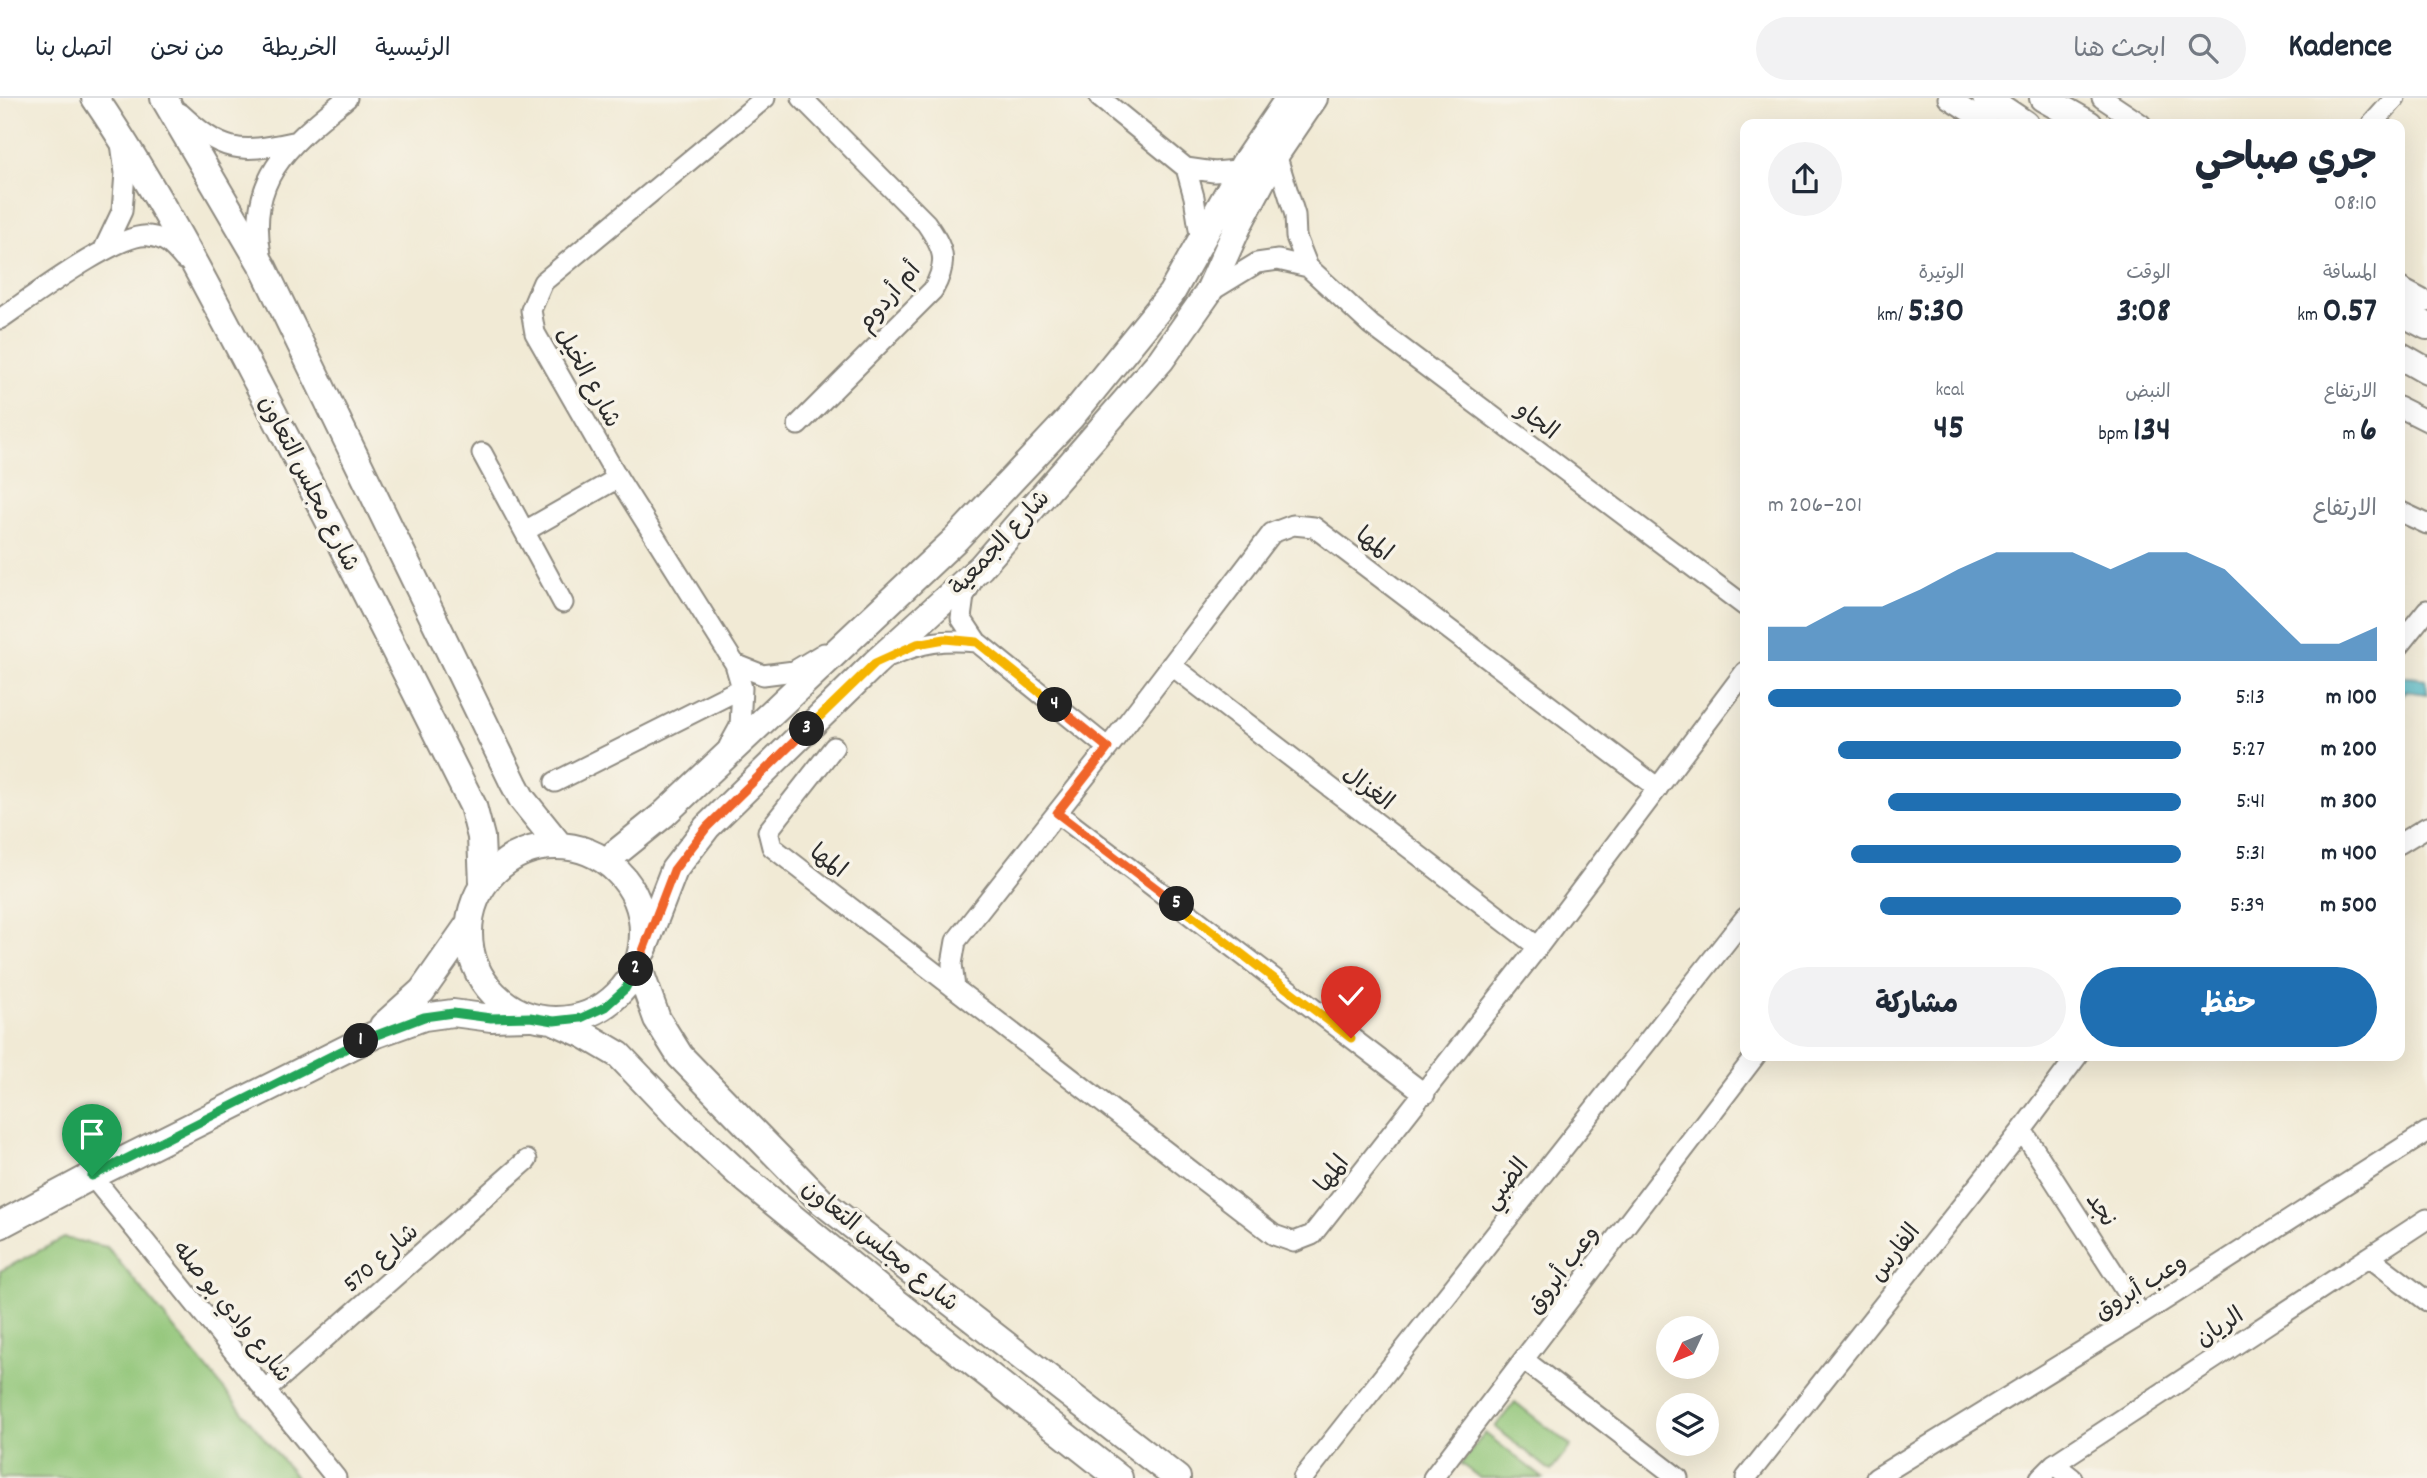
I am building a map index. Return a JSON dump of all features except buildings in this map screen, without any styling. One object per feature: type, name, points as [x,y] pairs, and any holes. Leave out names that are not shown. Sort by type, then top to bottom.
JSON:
[{"type":"main road","name":"شارع مجلس التعاون","points":[[95,98],[120,135],[205,283],[335,530],[473,806],[481,837],[483,884]]},
{"type":"main road","name":"شارع الجمعية","points":[[606,861],[663,815],[956,539],[1071,417],[1171,293],[1244,164],[1289,98]]},
{"type":"main road","name":"شارع الجمعية","points":[[640,958],[674,870],[707,827],[875,663],[981,566],[1161,360],[1208,293],[1240,222],[1276,154],[1314,98]]},
{"type":"main road","points":[[1986,98],[2018,119]]},
{"type":"main road","points":[[2043,98],[2080,119]]},
{"type":"main road","points":[[2062,98],[2092,119]]},
{"type":"main road","name":"شارع مجلس التعاون","points":[[165,99],[263,267],[514,784],[522,799],[559,845]]},
{"type":"main road","points":[[2405,314],[2427,326]]},
{"type":"main road","points":[[2405,358],[2427,371]]},
{"type":"main road","points":[[0,1225],[373,1035],[424,1017],[453,1013],[491,1018],[542,1019],[581,1018],[605,1007],[625,989],[640,958],[644,925],[638,900],[625,878],[606,861],[584,850],[559,845],[530,849],[504,862],[483,884],[469,923],[471,953],[483,981],[503,1003],[542,1019]]},
{"type":"main road","points":[[373,1035],[422,991],[469,923]]},
{"type":"main road","name":"شارع مجلس التعاون","points":[[640,958],[657,1019],[680,1056],[821,1201],[1177,1478]]},
{"type":"main road","name":"شارع مجلس التعاون","points":[[542,1019],[585,1035],[619,1055],[681,1120],[738,1173],[1119,1478]]},
{"type":"street","points":[[263,267],[257,231],[258,211],[271,174],[293,142],[347,98]]},
{"type":"street","name":"شارع الخيل","points":[[722,760],[740,726],[742,688],[735,664],[618,478],[536,333],[531,310],[543,282],[765,98]]},
{"type":"street","name":"أم أردوم","points":[[798,425],[933,290],[944,259],[940,242],[926,223],[802,98]]},
{"type":"street","points":[[1100,98],[1186,168],[1214,172],[1237,170],[1244,164]]},
{"type":"street","points":[[1948,98],[1980,119]]},
{"type":"street","points":[[2102,98],[2134,119]]},
{"type":"street","points":[[2376,119],[2395,98]]},
{"type":"street","points":[[165,99],[200,132],[220,143],[244,150],[293,142]]},
{"type":"street","points":[[104,249],[122,211],[125,173],[120,135]]},
{"type":"street","name":"الجاو","points":[[1276,154],[1295,215],[1296,237],[1308,267],[1371,325],[1740,602]]},
{"type":"street","points":[[1186,168],[1194,197],[1201,243]]},
{"type":"street","points":[[0,319],[104,249],[146,235],[168,241],[205,283]]},
{"type":"street","points":[[1208,293],[1257,263],[1278,260],[1308,267]]},
{"type":"street","points":[[2405,290],[2427,302]]},
{"type":"street","points":[[2405,410],[2427,421]]},
{"type":"street","points":[[482,453],[564,603]]},
{"type":"street","points":[[525,531],[618,478]]},
{"type":"street","points":[[2405,514],[2427,524]]},
{"type":"street","name":"المها","points":[[955,988],[952,964],[956,942],[1272,533],[1293,525],[1314,527],[1658,788]]},
{"type":"street","points":[[981,566],[964,596],[961,618],[977,642],[1108,748]]},
{"type":"street","points":[[2405,638],[2427,610]]},
{"type":"street","points":[[735,664],[763,675],[794,671],[855,635]]},
{"type":"street","points":[[875,663],[917,644],[945,639],[977,642]]},
{"type":"street","name":"الغزال","points":[[1171,665],[1538,947]]},
{"type":"street","name":"المها","points":[[834,747],[768,831],[772,847],[1274,1235],[1294,1242],[1312,1235],[1425,1094],[1740,679]]},
{"type":"street","points":[[555,782],[742,688]]},
{"type":"street","points":[[1057,813],[1425,1094]]},
{"type":"street","points":[[2405,840],[2427,827]]},
{"type":"street","name":"الضبي","points":[[1303,1478],[1740,924]]},
{"type":"street","name":"وعب أبروق","points":[[1433,1478],[1751,1061]]},
{"type":"street","name":"الفارس","points":[[1746,1478],[2022,1130],[2074,1061]]},
{"type":"street","name":"نجد","points":[[2022,1130],[2141,1315]]},
{"type":"street","name":"وعب أبروق","points":[[1876,1478],[2141,1315],[2427,1132]]},
{"type":"street","name":"شارع 570","points":[[265,1391],[527,1160]]},
{"type":"street","name":"شارع وادي بو صله","points":[[92,1176],[336,1478]]},
{"type":"street","name":"الريان","points":[[2047,1471],[2427,1219]]},
{"type":"street","points":[[2369,1257],[2427,1301]]},
{"type":"street","points":[[1524,1360],[1678,1478]]},
{"type":"street","points":[[2047,1471],[2072,1478]]},
{"type":"green space","points":[[64,1238],[107,1247],[297,1478],[0,1478],[0,1271]]},
{"type":"green space","points":[[1515,1402],[1571,1446],[1551,1471],[1495,1427]]},
{"type":"green space","points":[[1485,1433],[1543,1478],[1480,1478],[1461,1464]]},
{"type":"water","points":[[2405,677],[2426,679],[2427,694],[2406,691]]},
{"type":"route","points":[[92,1176],[373,1035],[424,1017],[453,1013],[554,1021],[581,1018],[605,1007],[625,989],[638,966],[674,870],[707,827],[875,663],[917,644],[945,639],[977,642],[1108,748],[1057,813],[1351,1038]]}]
